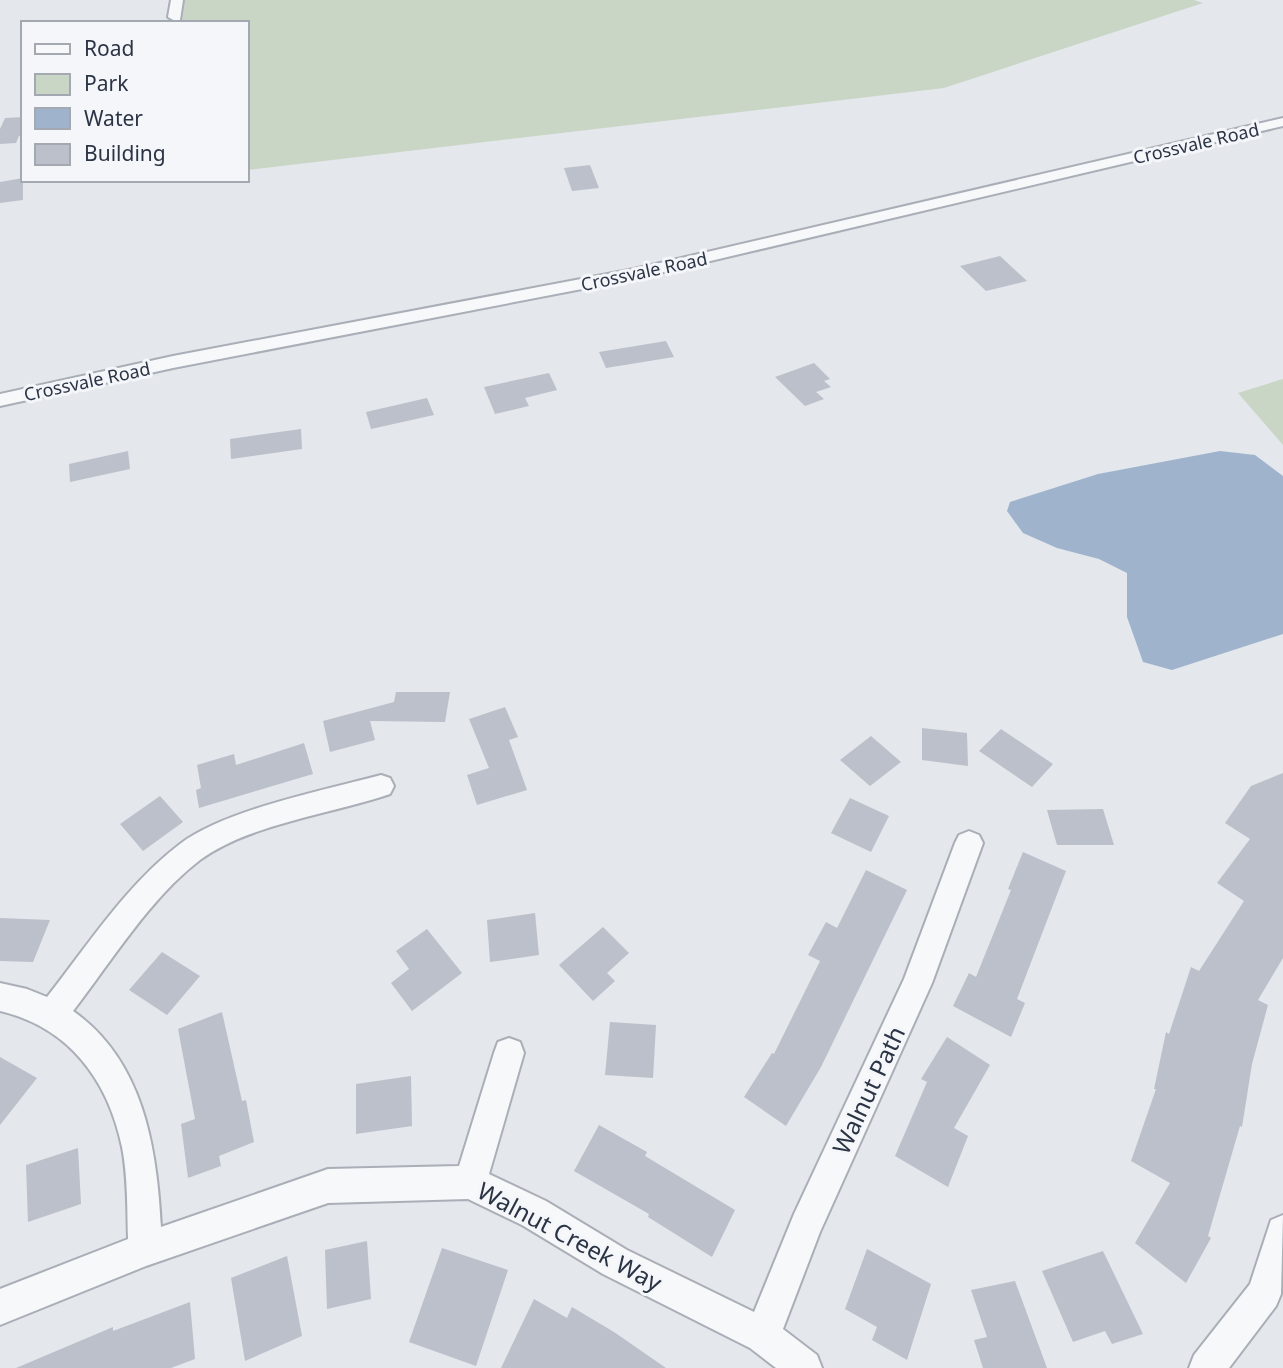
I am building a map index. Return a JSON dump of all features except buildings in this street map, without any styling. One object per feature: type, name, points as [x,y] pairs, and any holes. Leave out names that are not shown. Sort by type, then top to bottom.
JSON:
[{"type":"street","points":[[175,17],[177,0]]},
{"type":"street","name":"Crossvale Road","points":[[0,400],[173,362],[646,272],[1283,122]]},
{"type":"street","points":[[53,1013],[154,884],[191,851],[231,831],[279,814],[381,786]]},
{"type":"street","name":"Walnut Path","points":[[763,1335],[806,1226],[917,983],[969,843]]},
{"type":"street","points":[[0,996],[14,998],[53,1013],[78,1033],[104,1061],[125,1101],[138,1148],[146,1249]]},
{"type":"street","points":[[470,1182],[509,1053]]},
{"type":"street","name":"Walnut Creek Way","points":[[0,1307],[146,1249],[328,1186],[470,1182],[534,1213],[615,1262],[763,1335],[804,1368]]},
{"type":"street","points":[[1207,1368],[1264,1294],[1283,1232]]},
{"type":"green space","points":[[179,0],[1194,0],[1203,3],[944,88],[248,170],[248,21],[177,21]]},
{"type":"green space","points":[[1283,379],[1283,445],[1238,393]]},
{"type":"water","points":[[1220,451],[1255,455],[1283,476],[1283,634],[1172,670],[1143,662],[1127,617],[1127,573],[1099,559],[1057,548],[1023,533],[1007,511],[1010,502],[1098,474]]}]
